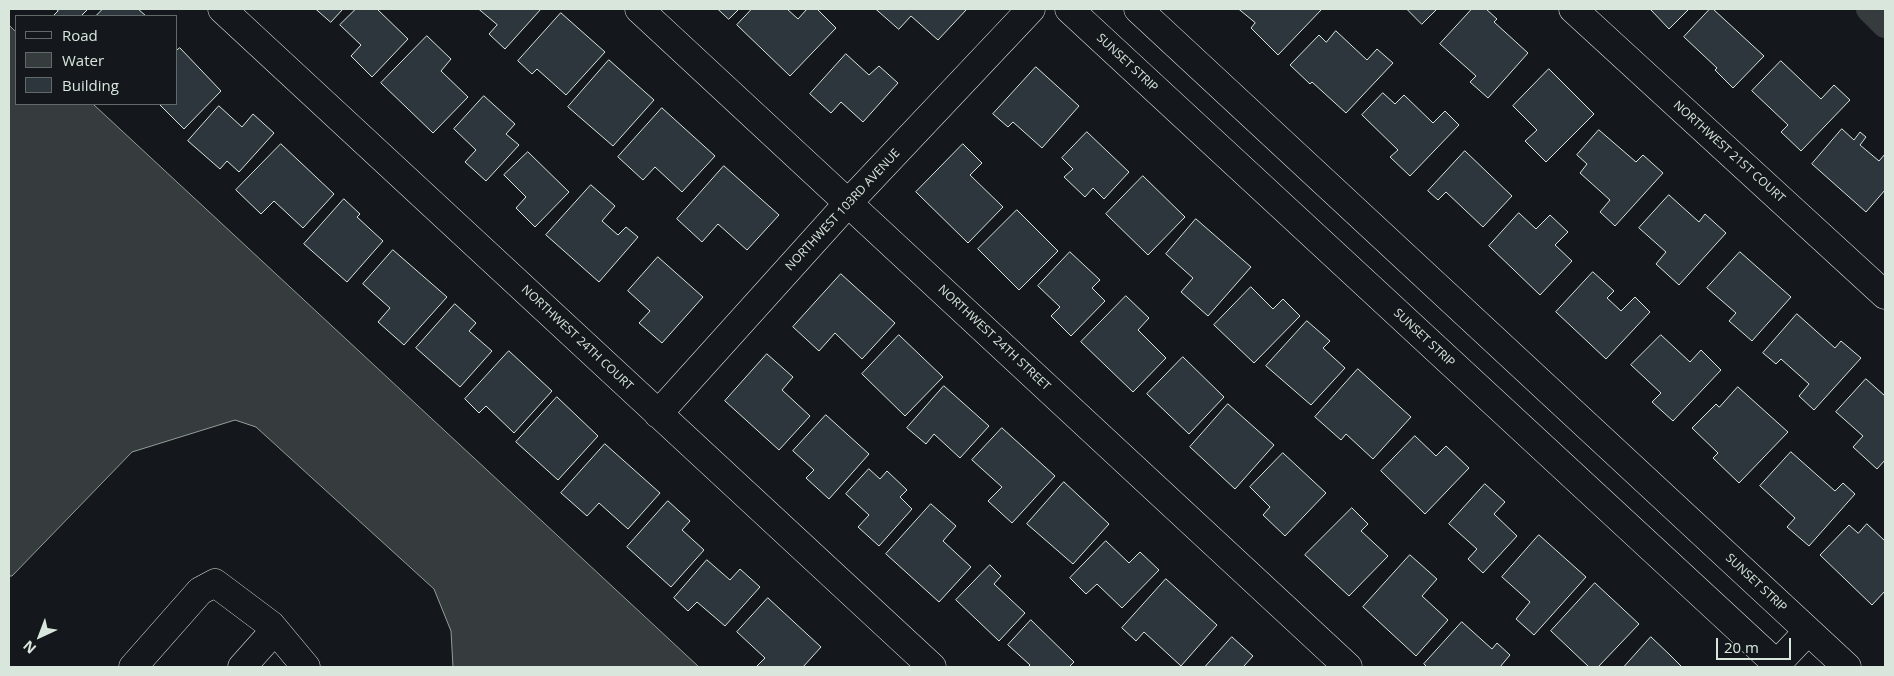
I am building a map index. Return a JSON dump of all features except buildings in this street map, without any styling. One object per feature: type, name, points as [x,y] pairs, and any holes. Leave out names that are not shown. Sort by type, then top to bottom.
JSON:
[{"type":"street","name":"NORTHWEST 24TH COURT","points":[[222,9],[932,667]]},
{"type":"street","name":"NORTHWEST 24TH STREET","points":[[639,9],[1348,667]]},
{"type":"street","name":"NORTHWEST 103RD AVENUE","points":[[658,414],[849,202],[1031,9]]},
{"type":"street","name":"SUNSET STRIP","points":[[1069,9],[1777,666]]},
{"type":"street","name":"SUNSET STRIP","points":[[1138,9],[1847,667]]},
{"type":"street","name":"NORTHWEST 21ST COURT","points":[[1573,9],[1885,295]]},
{"type":"street","points":[[132,667],[200,591],[215,583],[275,630],[306,667]]},
{"type":"street","points":[[242,667],[275,630]]},
{"type":"street","points":[[1777,666],[1808,631]]},
{"type":"water","points":[[9,25],[15,31],[15,105],[94,105],[699,667],[453,667],[451,631],[434,589],[256,427],[235,420],[132,452],[12,576],[9,576]]},
{"type":"waterway","points":[[1869,9],[1885,25]]}]
